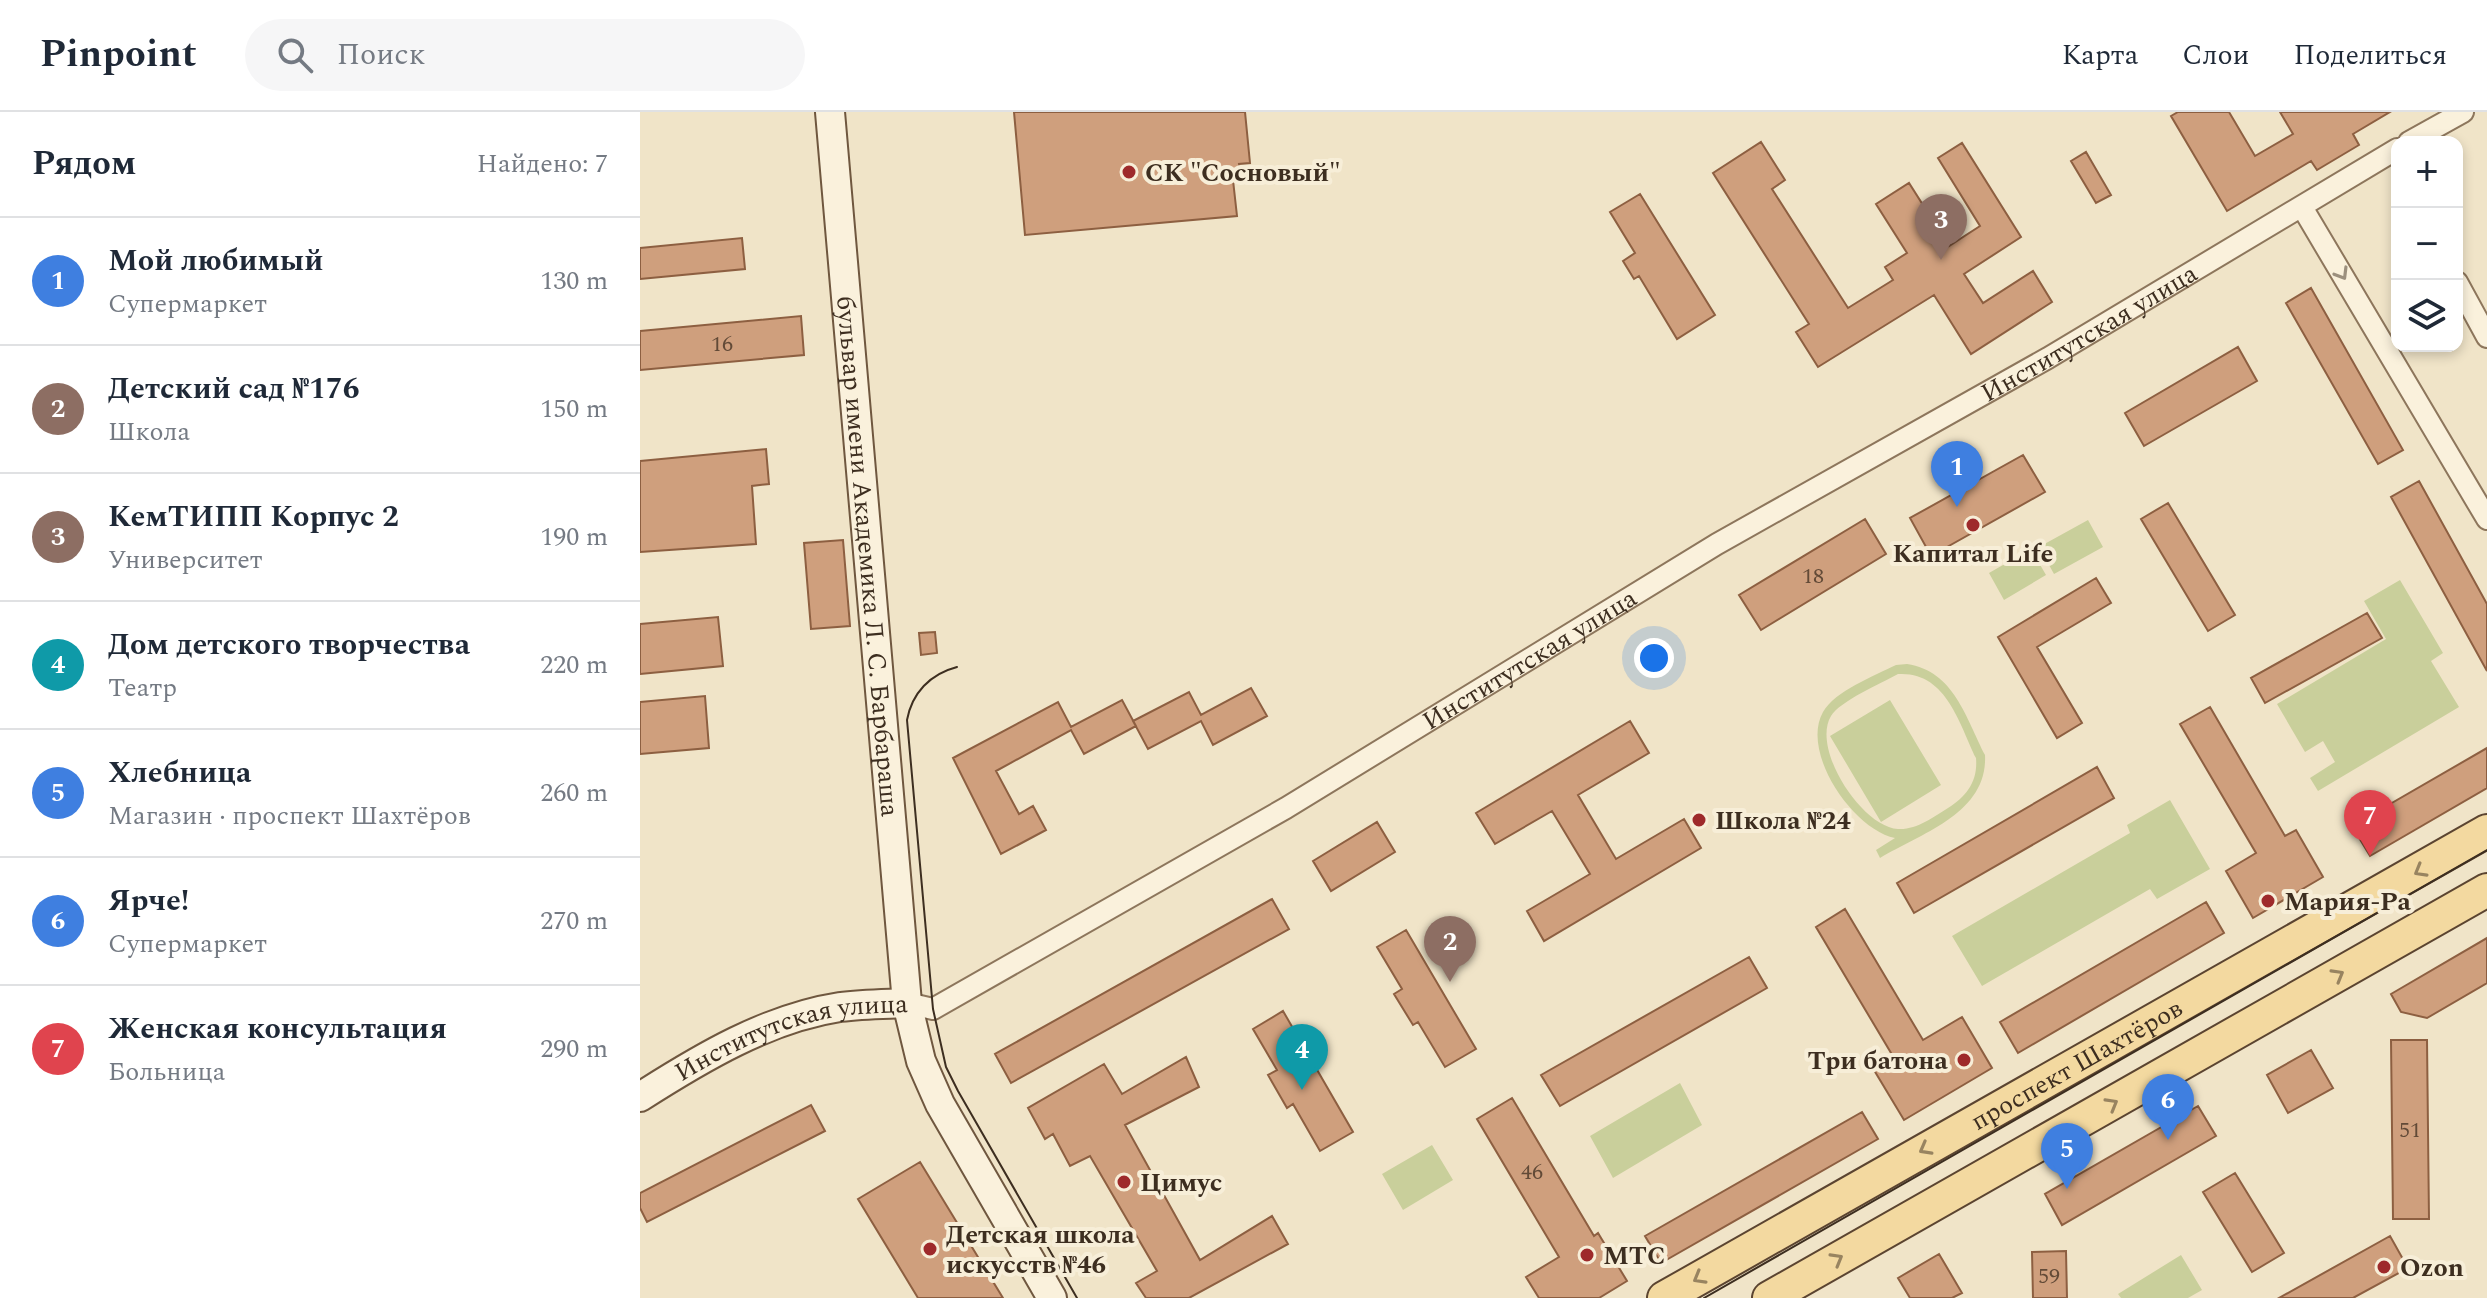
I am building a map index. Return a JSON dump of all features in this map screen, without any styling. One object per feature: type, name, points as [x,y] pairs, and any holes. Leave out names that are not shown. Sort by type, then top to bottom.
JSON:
[{"type":"main road","name":"проспект Шахтёров","points":[[1664,1298],[2487,831]]},
{"type":"main road","name":"проспект Шахтёров","points":[[1769,1298],[2487,890]]},
{"type":"street","name":"бульвар имени Академика Л. С. Барбараша","points":[[830,112],[907,1003],[921,1061],[940,1104],[1052,1298]]},
{"type":"street","points":[[2420,136],[2463,112]]},
{"type":"street","name":"Институтская улица","points":[[640,1097],[699,1059],[791,1019],[840,1007],[907,1003],[933,1009],[1277,814],[1717,544],[2048,358],[2391,153]]},
{"type":"street","points":[[2302,207],[2487,519]]},
{"type":"street","points":[[2463,293],[2487,337]]},
{"type":"green space","points":[[2088,520],[2103,547],[2054,574],[2039,547]]},
{"type":"green space","points":[[2031,549],[2046,575],[2004,600],[1989,573]]},
{"type":"green space","points":[[2400,580],[2443,653],[2431,661],[2459,707],[2318,791],[2310,778],[2335,762],[2323,741],[2305,752],[2277,704],[2386,639],[2364,601]]},
{"type":"green space","points":[[1896,665],[1923,668],[1947,686],[1985,755],[1983,775],[1976,792],[1964,806],[1932,830],[1880,858],[1876,850],[1895,838],[1863,821],[1835,787],[1819,748],[1818,729],[1823,712],[1836,697]],"holes":[[[1898,674],[1914,675],[1928,681],[1949,702],[1976,758],[1976,766],[1970,787],[1955,803],[1918,825],[1898,829],[1884,825],[1856,801],[1834,766],[1827,730],[1831,716],[1852,698]]]},
{"type":"green space","points":[[1890,700],[1941,785],[1881,822],[1830,736]]},
{"type":"green space","points":[[2170,800],[2210,869],[2157,899],[2150,889],[1982,986],[1952,936],[2130,833],[2127,825]]},
{"type":"green space","points":[[1680,1083],[1702,1125],[1613,1178],[1590,1136]]},
{"type":"green space","points":[[1432,1145],[1453,1180],[1403,1210],[1382,1174]]},
{"type":"green space","points":[[2181,1255],[2202,1290],[2188,1298],[2121,1298],[2118,1294]]},
{"type":"building","name":"СК \"Сосновый\"","points":[[1014,112],[1245,112],[1250,163],[1239,164],[1241,179],[1233,180],[1237,216],[1025,235]]},
{"type":"building","points":[[2178,112],[2229,112],[2255,156],[2293,134],[2280,112],[2390,112],[2353,134],[2359,145],[2317,170],[2311,161],[2227,211],[2171,116]]},
{"type":"building","points":[[1761,142],[1785,180],[1772,189],[1848,308],[1893,280],[1885,267],[1907,253],[1876,204],[1909,183],[1949,246],[1980,226],[1938,158],[1962,143],[2021,237],[1964,274],[1983,303],[2033,271],[2052,302],[1971,354],[1934,295],[1818,367],[1796,332],[1809,324],[1713,173]]},
{"type":"building","points":[[2086,152],[2111,195],[2096,203],[2071,161]]},
{"type":"building","points":[[1640,194],[1715,315],[1677,339],[1639,276],[1634,279],[1623,261],[1635,253],[1610,212]]},
{"type":"building","points":[[742,238],[745,269],[640,279],[640,248]]},
{"type":"building","points":[[2311,288],[2403,450],[2378,464],[2286,303]]},
{"type":"building","points":[[801,316],[804,355],[640,370],[640,331]]},
{"type":"building","points":[[2238,347],[2257,381],[2144,446],[2125,413]]},
{"type":"building","points":[[766,449],[769,484],[752,486],[756,544],[640,552],[640,461]]},
{"type":"building","points":[[2023,455],[2045,492],[1931,556],[1910,518]]},
{"type":"building","points":[[2419,481],[2487,604],[2487,671],[2391,497]]},
{"type":"building","points":[[2168,503],[2235,615],[2208,631],[2141,519]]},
{"type":"building","points":[[1865,519],[1886,554],[1761,630],[1739,595]]},
{"type":"building","points":[[843,540],[850,626],[811,629],[804,543]]},
{"type":"building","points":[[2096,578],[2111,603],[2037,647],[2082,723],[2057,738],[1998,637]]},
{"type":"building","points":[[2367,613],[2382,638],[2265,703],[2251,678]]},
{"type":"building","points":[[718,617],[723,666],[640,674],[640,624]]},
{"type":"building","points":[[935,632],[937,653],[921,655],[919,633]]},
{"type":"building","points":[[1251,688],[1267,716],[1213,745],[1201,721],[1148,749],[1133,721],[1189,692],[1201,715]]},
{"type":"building","points":[[705,696],[709,748],[640,754],[640,702]]},
{"type":"building","points":[[1122,700],[1136,726],[1084,754],[1071,730],[996,771],[1019,814],[1033,806],[1046,830],[1001,854],[953,758],[1058,702],[1071,727]]},
{"type":"building","points":[[2210,707],[2285,836],[2296,830],[2323,877],[2253,918],[2226,871],[2256,853],[2180,724]]},
{"type":"building","points":[[1630,721],[1649,753],[1578,795],[1616,859],[1684,819],[1701,848],[1544,941],[1527,911],[1590,874],[1552,811],[1495,844],[1476,813]]},
{"type":"building","points":[[2487,748],[2487,788],[2370,856],[2352,826]]},
{"type":"building","points":[[2097,767],[2114,798],[1914,913],[1897,883]]},
{"type":"building","points":[[1377,822],[1395,852],[1331,891],[1313,861]]},
{"type":"building","points":[[1272,899],[1289,929],[1011,1083],[995,1054]]},
{"type":"building","points":[[2206,902],[2224,933],[2018,1053],[2000,1022]]},
{"type":"building","points":[[1845,909],[1923,1040],[1962,1017],[1992,1068],[1904,1120],[1874,1070],[1894,1058],[1816,927]]},
{"type":"building","points":[[1406,930],[1476,1049],[1445,1067],[1418,1022],[1413,1025],[1394,994],[1402,989],[1377,947]]},
{"type":"building","points":[[2487,938],[2487,983],[2427,1018],[2401,1012],[2391,994]]},
{"type":"building","points":[[1749,957],[1767,988],[1560,1106],[1541,1075]]},
{"type":"building","points":[[1283,1011],[1353,1132],[1320,1151],[1293,1104],[1287,1108],[1268,1075],[1277,1070],[1253,1029]]},
{"type":"building","points":[[2391,1040],[2427,1040],[2429,1219],[2393,1219]]},
{"type":"building","points":[[2311,1050],[2333,1088],[2288,1113],[2267,1075]]},
{"type":"building","points":[[1186,1057],[1199,1087],[1125,1125],[1200,1260],[1272,1216],[1288,1244],[1189,1298],[1146,1298],[1136,1283],[1157,1271],[1090,1156],[1070,1166],[1053,1134],[1045,1139],[1028,1108],[1104,1064],[1122,1094]]},
{"type":"building","points":[[1512,1098],[1594,1236],[1598,1233],[1627,1281],[1599,1298],[1539,1298],[1526,1277],[1559,1257],[1477,1119]]},
{"type":"building","points":[[811,1105],[825,1131],[647,1222],[640,1208],[640,1193]]},
{"type":"building","points":[[2198,1106],[2216,1136],[2062,1225],[2045,1194]]},
{"type":"building","points":[[1862,1112],[1878,1139],[1661,1263],[1645,1236]]},
{"type":"building","name":"Детская школа искусств №46","points":[[920,1162],[1003,1298],[918,1298],[858,1199]]},
{"type":"building","points":[[2235,1173],[2284,1253],[2252,1272],[2203,1192]]},
{"type":"building","points":[[2390,1236],[2408,1268],[2353,1298],[2279,1298]]},
{"type":"building","points":[[2066,1251],[2067,1298],[2033,1298],[2032,1252]]},
{"type":"building","points":[[1939,1254],[1962,1293],[1952,1298],[1910,1298],[1898,1278]]},
{"type":"tram line","points":[[957,667],[938,674],[924,686],[913,701],[907,720],[933,1009],[946,1067],[1077,1298]]},
{"type":"tram line","points":[[1704,1298],[2487,850]]},
{"type":"place","name":"СК \"Сосновый\"","points":[[1129,172]]},
{"type":"place","name":"КемТИПП Корпус 2","points":[[1941,260]]},
{"type":"place","name":"Мой любимый","points":[[1957,507]]},
{"type":"place","name":"Капитал Life","points":[[1973,525]]},
{"type":"place","name":"Школа №24","points":[[1699,820]]},
{"type":"place","name":"Женская консультация","points":[[2370,856]]},
{"type":"place","name":"Мария-Ра","points":[[2268,901]]},
{"type":"place","name":"Детский сад №176","points":[[1450,982]]},
{"type":"place","name":"Три батона","points":[[1964,1060]]},
{"type":"place","name":"Дом детского творчества","points":[[1302,1090]]},
{"type":"place","name":"Ярче!","points":[[2168,1140]]},
{"type":"place","name":"Цимус","points":[[1124,1182]]},
{"type":"place","name":"Хлебница","points":[[2067,1189]]},
{"type":"place","name":"Детская школа искусств №46","points":[[930,1249]]},
{"type":"place","name":"МТС","points":[[1587,1255]]},
{"type":"place","name":"Ozon","points":[[2384,1267]]}]
